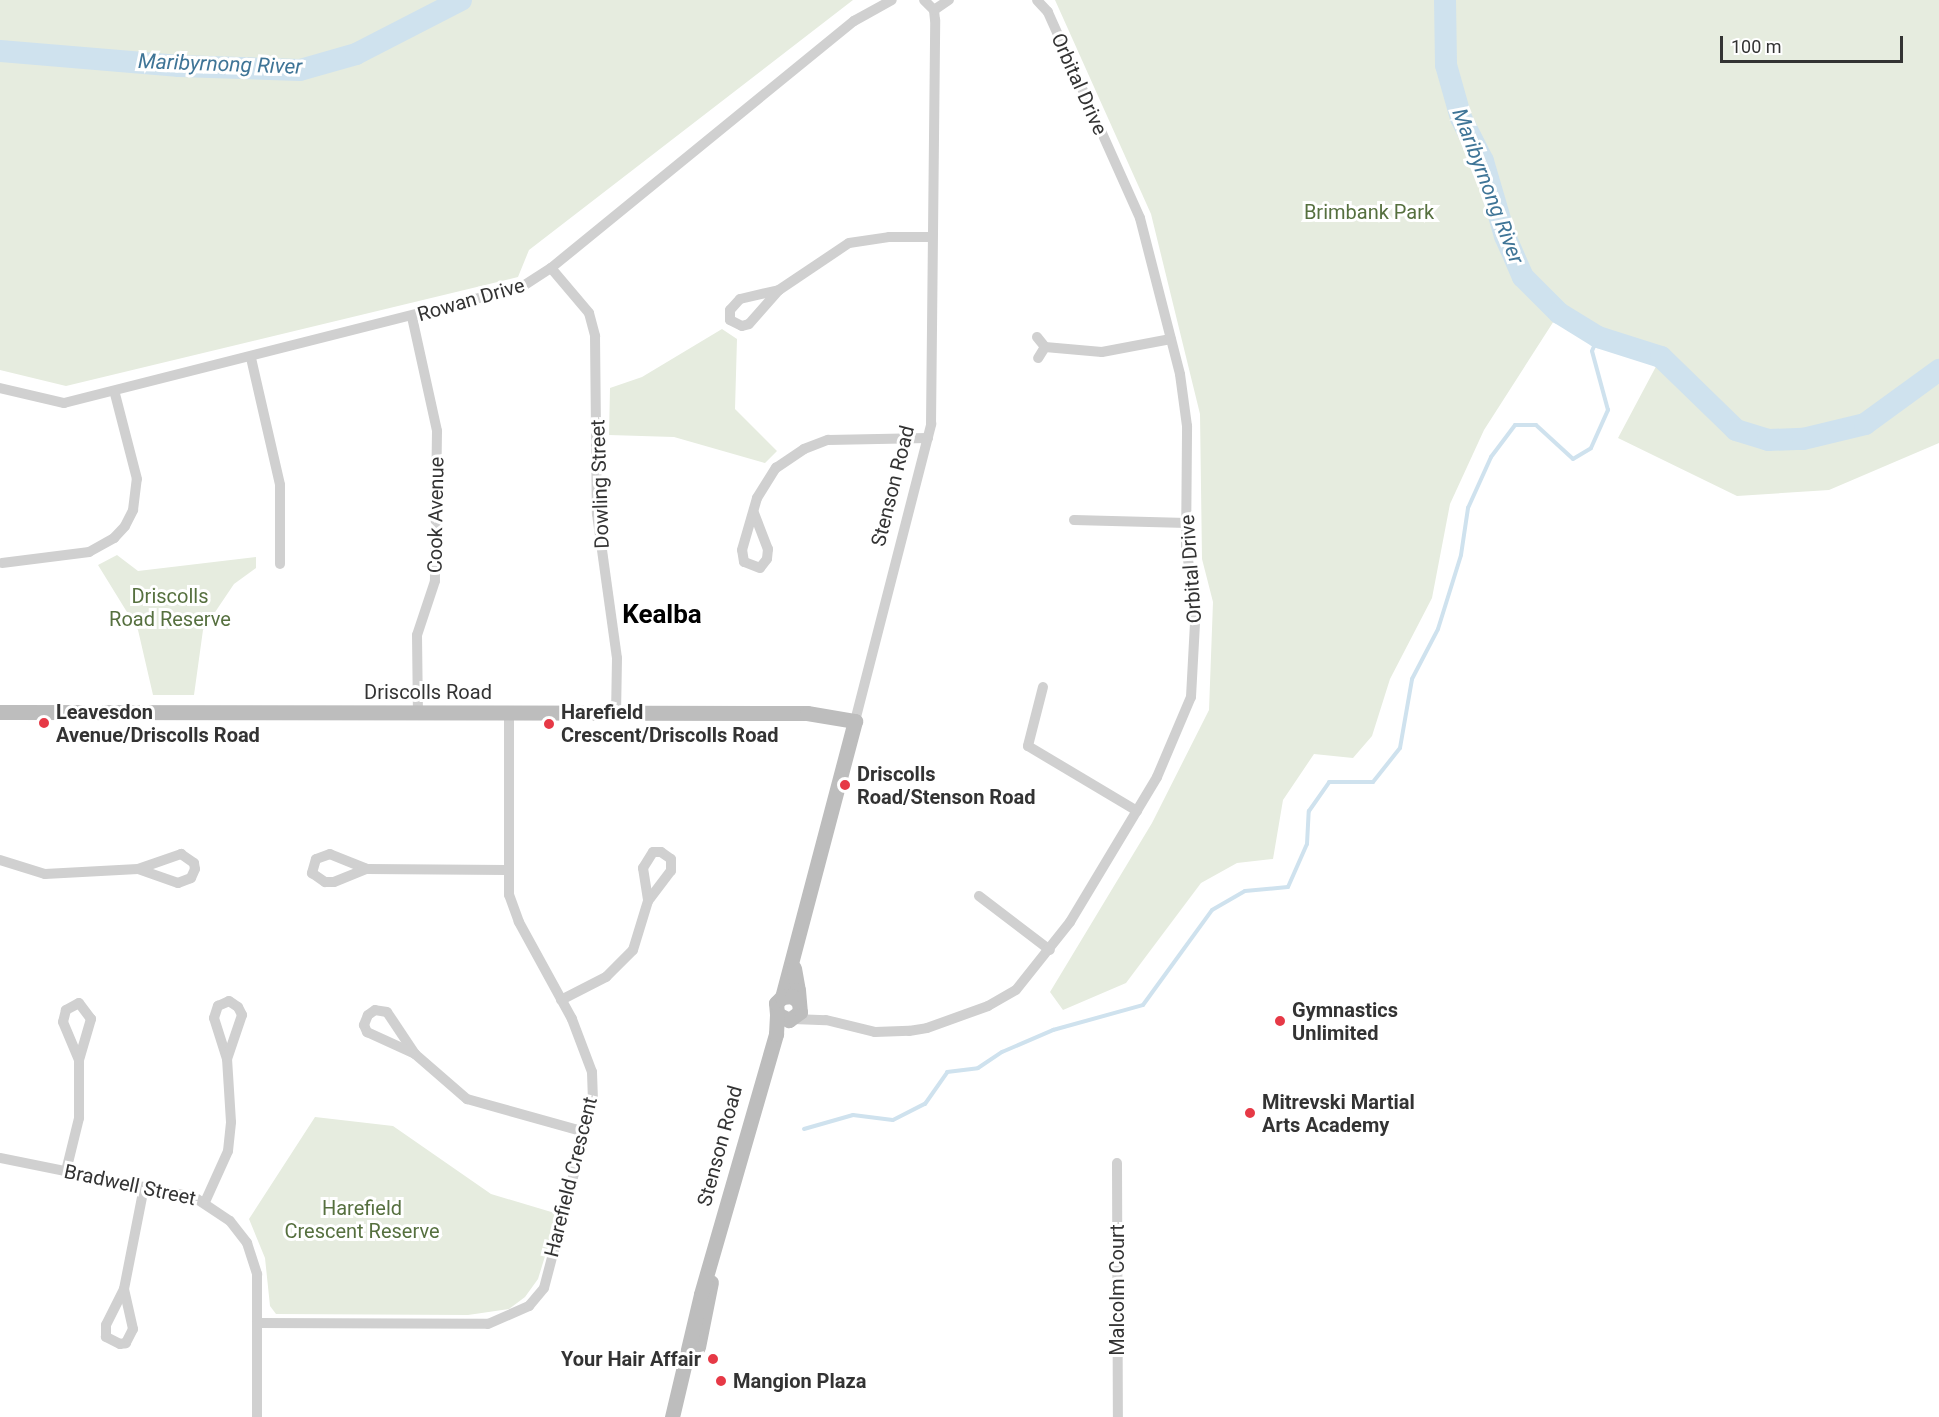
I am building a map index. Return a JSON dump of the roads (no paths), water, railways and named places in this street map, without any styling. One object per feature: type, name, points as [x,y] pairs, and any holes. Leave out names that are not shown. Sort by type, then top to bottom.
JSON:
[{"type":"street","name":"Rowan Drive","points":[[0,388],[64,404],[115,394],[520,288],[551,268],[854,21],[892,0]]},
{"type":"street","points":[[924,0],[934,10],[949,0]]},
{"type":"street","name":"Orbital Drive","points":[[787,1018],[826,1020],[875,1032],[927,1028],[988,1005],[1016,990],[1050,950],[1137,811],[1173,744],[1191,697],[1196,605],[1186,549],[1187,426],[1171,339],[1140,218],[1048,12],[1037,0]]},
{"type":"street","name":"Stenson Road","points":[[672,1417],[768,1055],[787,1018],[776,1003],[782,997],[927,438],[932,410],[934,10]]},
{"type":"street","points":[[779,290],[740,299],[730,310],[730,320],[742,326],[749,324],[779,290],[849,243],[889,237],[932,237]]},
{"type":"street","name":"Dowling Street","points":[[551,268],[589,313],[595,336],[597,514],[617,658],[616,714]]},
{"type":"street","name":"Cook Avenue","points":[[412,317],[437,431],[435,581],[417,636],[418,712]]},
{"type":"street","points":[[1037,337],[1045,347],[1102,352],[1171,339]]},
{"type":"street","points":[[1038,358],[1045,347]]},
{"type":"street","points":[[251,358],[279,485],[280,564]]},
{"type":"street","points":[[2,563],[89,552],[104,546],[125,526],[133,510],[137,479],[115,394]]},
{"type":"street","points":[[754,513],[761,489],[776,468],[818,442],[845,438],[927,438]]},
{"type":"street","points":[[1074,520],[1186,523]]},
{"type":"street","points":[[1043,687],[1028,746],[1137,811]]},
{"type":"street","name":"Driscolls Road","points":[[0,712],[823,713],[855,721]]},
{"type":"street","name":"Harefield Crescent","points":[[257,1323],[488,1324],[510,1317],[529,1306],[544,1288],[593,1101],[592,1072],[561,1000],[519,922],[509,894],[507,870],[509,714]]},
{"type":"street","points":[[0,860],[45,874],[138,869],[181,854],[194,863],[195,868],[191,878],[178,883],[138,869]]},
{"type":"street","points":[[367,869],[507,870]]},
{"type":"street","points":[[979,896],[1050,950]]},
{"type":"street","points":[[561,1000],[621,965],[633,950],[648,901]]},
{"type":"street","name":"Stenson Road","points":[[792,959],[799,1003]]},
{"type":"street","points":[[782,997],[792,996],[799,1003],[787,1018]]},
{"type":"street","points":[[205,1202],[228,1151],[231,1122],[227,1059],[214,1018],[218,1006],[229,1001],[242,1015],[227,1059]]},
{"type":"street","points":[[66,1171],[79,1118],[79,1060],[91,1019],[79,1003],[66,1010],[63,1022],[79,1060]]},
{"type":"street","name":"Orbital Drive","points":[[799,1003],[826,1020]]},
{"type":"street","points":[[415,1054],[367,1032],[364,1025],[368,1015],[375,1010],[387,1012],[415,1054],[467,1099],[585,1132]]},
{"type":"street","name":"Bradwell Street","points":[[0,1158],[144,1187],[205,1202],[230,1221],[247,1243],[257,1274],[257,1416]]},
{"type":"street","name":"Malcolm Court","points":[[1117,1163],[1118,1417]]},
{"type":"street","points":[[124,1289],[133,1329],[126,1343],[120,1344],[106,1337],[106,1325],[124,1289],[144,1187]]},
{"type":"street","name":"Stenson Road","points":[[680,1417],[707,1313],[715,1249]]},
{"type":"waterway","name":"Maribyrnong River","points":[[0,51],[179,66],[300,70],[356,54],[461,0]]},
{"type":"waterway","name":"Maribyrnong River","points":[[1445,0],[1446,65],[1461,118],[1483,161],[1505,236],[1523,277],[1559,313],[1598,337],[1661,357],[1736,430],[1768,440],[1803,439],[1865,424],[1939,370]]},
{"type":"waterway","points":[[804,1129],[853,1115],[893,1120],[925,1104],[947,1072],[978,1068],[1002,1052],[1053,1030],[1143,1005],[1212,910],[1245,891],[1288,887],[1307,844],[1309,811],[1329,782],[1373,782],[1400,748],[1412,679],[1438,629],[1461,555],[1468,508],[1491,457],[1515,425],[1536,425],[1573,459],[1591,448],[1608,410],[1592,351],[1598,337]]},
{"type":"place","name":"Leavesdon Avenue/Driscolls Road","points":[[44,723]]},
{"type":"place","name":"Harefield Crescent/Driscolls Road","points":[[549,724]]},
{"type":"place","name":"Driscolls Road/Stenson Road","points":[[845,785]]},
{"type":"place","name":"Gymnastics Unlimited","points":[[1280,1021]]},
{"type":"place","name":"Mitrevski Martial Arts Academy","points":[[1250,1113]]},
{"type":"place","name":"Your Hair Affair","points":[[713,1359]]},
{"type":"place","name":"Mangion Plaza","points":[[721,1381]]},
{"type":"district","name":"Kealba","points":[[662,615]]},
{"type":"park label","name":"Brimbank Park","points":[[1369,212]]},
{"type":"park label","name":"Driscolls Road Reserve","points":[[170,608]]},
{"type":"park label","name":"Harefield Crescent Reserve","points":[[362,1220]]}]
